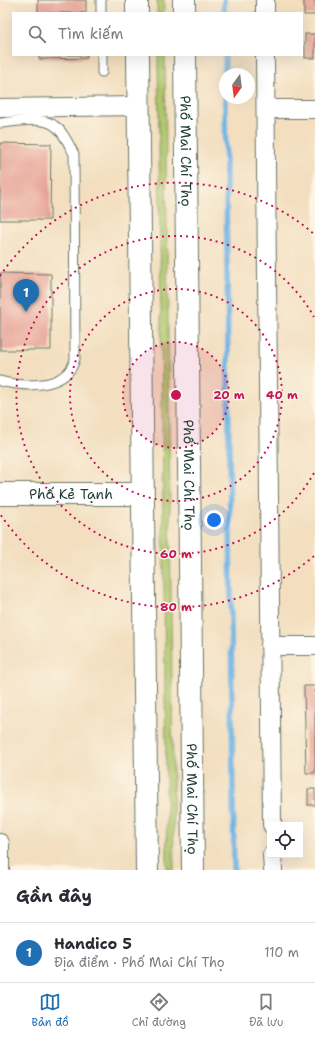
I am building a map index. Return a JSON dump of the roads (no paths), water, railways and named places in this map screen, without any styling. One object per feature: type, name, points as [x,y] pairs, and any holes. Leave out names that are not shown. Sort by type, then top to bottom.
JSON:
[{"type":"main road","points":[[137,0],[137,12]]},
{"type":"main road","points":[[184,0],[184,12]]},
{"type":"main road","points":[[138,56],[146,870]]},
{"type":"main road","name":"Phố Mai Chí Thọ","points":[[185,56],[194,870]]},
{"type":"main road","name":"Phố Kẻ Tạnh","points":[[0,494],[142,494]]},
{"type":"street","points":[[265,0],[265,12]]},
{"type":"street","points":[[265,56],[272,822]]},
{"type":"street","points":[[0,99],[0,108],[138,106]]},
{"type":"street","points":[[266,109],[315,109]]},
{"type":"street","points":[[270,646],[315,646]]},
{"type":"street","points":[[0,843],[0,870]]},
{"type":"street","points":[[272,858],[273,870]]},
{"type":"lane","points":[[100,0],[101,12]]},
{"type":"lane","points":[[102,56],[102,72]]},
{"type":"lane","points":[[0,123],[37,121],[54,125],[70,148],[74,158],[74,363],[60,379],[50,383],[32,386],[1,383]]},
{"type":"waterway","points":[[224,0],[224,12]]},
{"type":"waterway","points":[[225,56],[225,68]]},
{"type":"waterway","points":[[225,104],[234,870]]},
{"type":"place","name":"Handico 5","points":[[26,312]]}]
